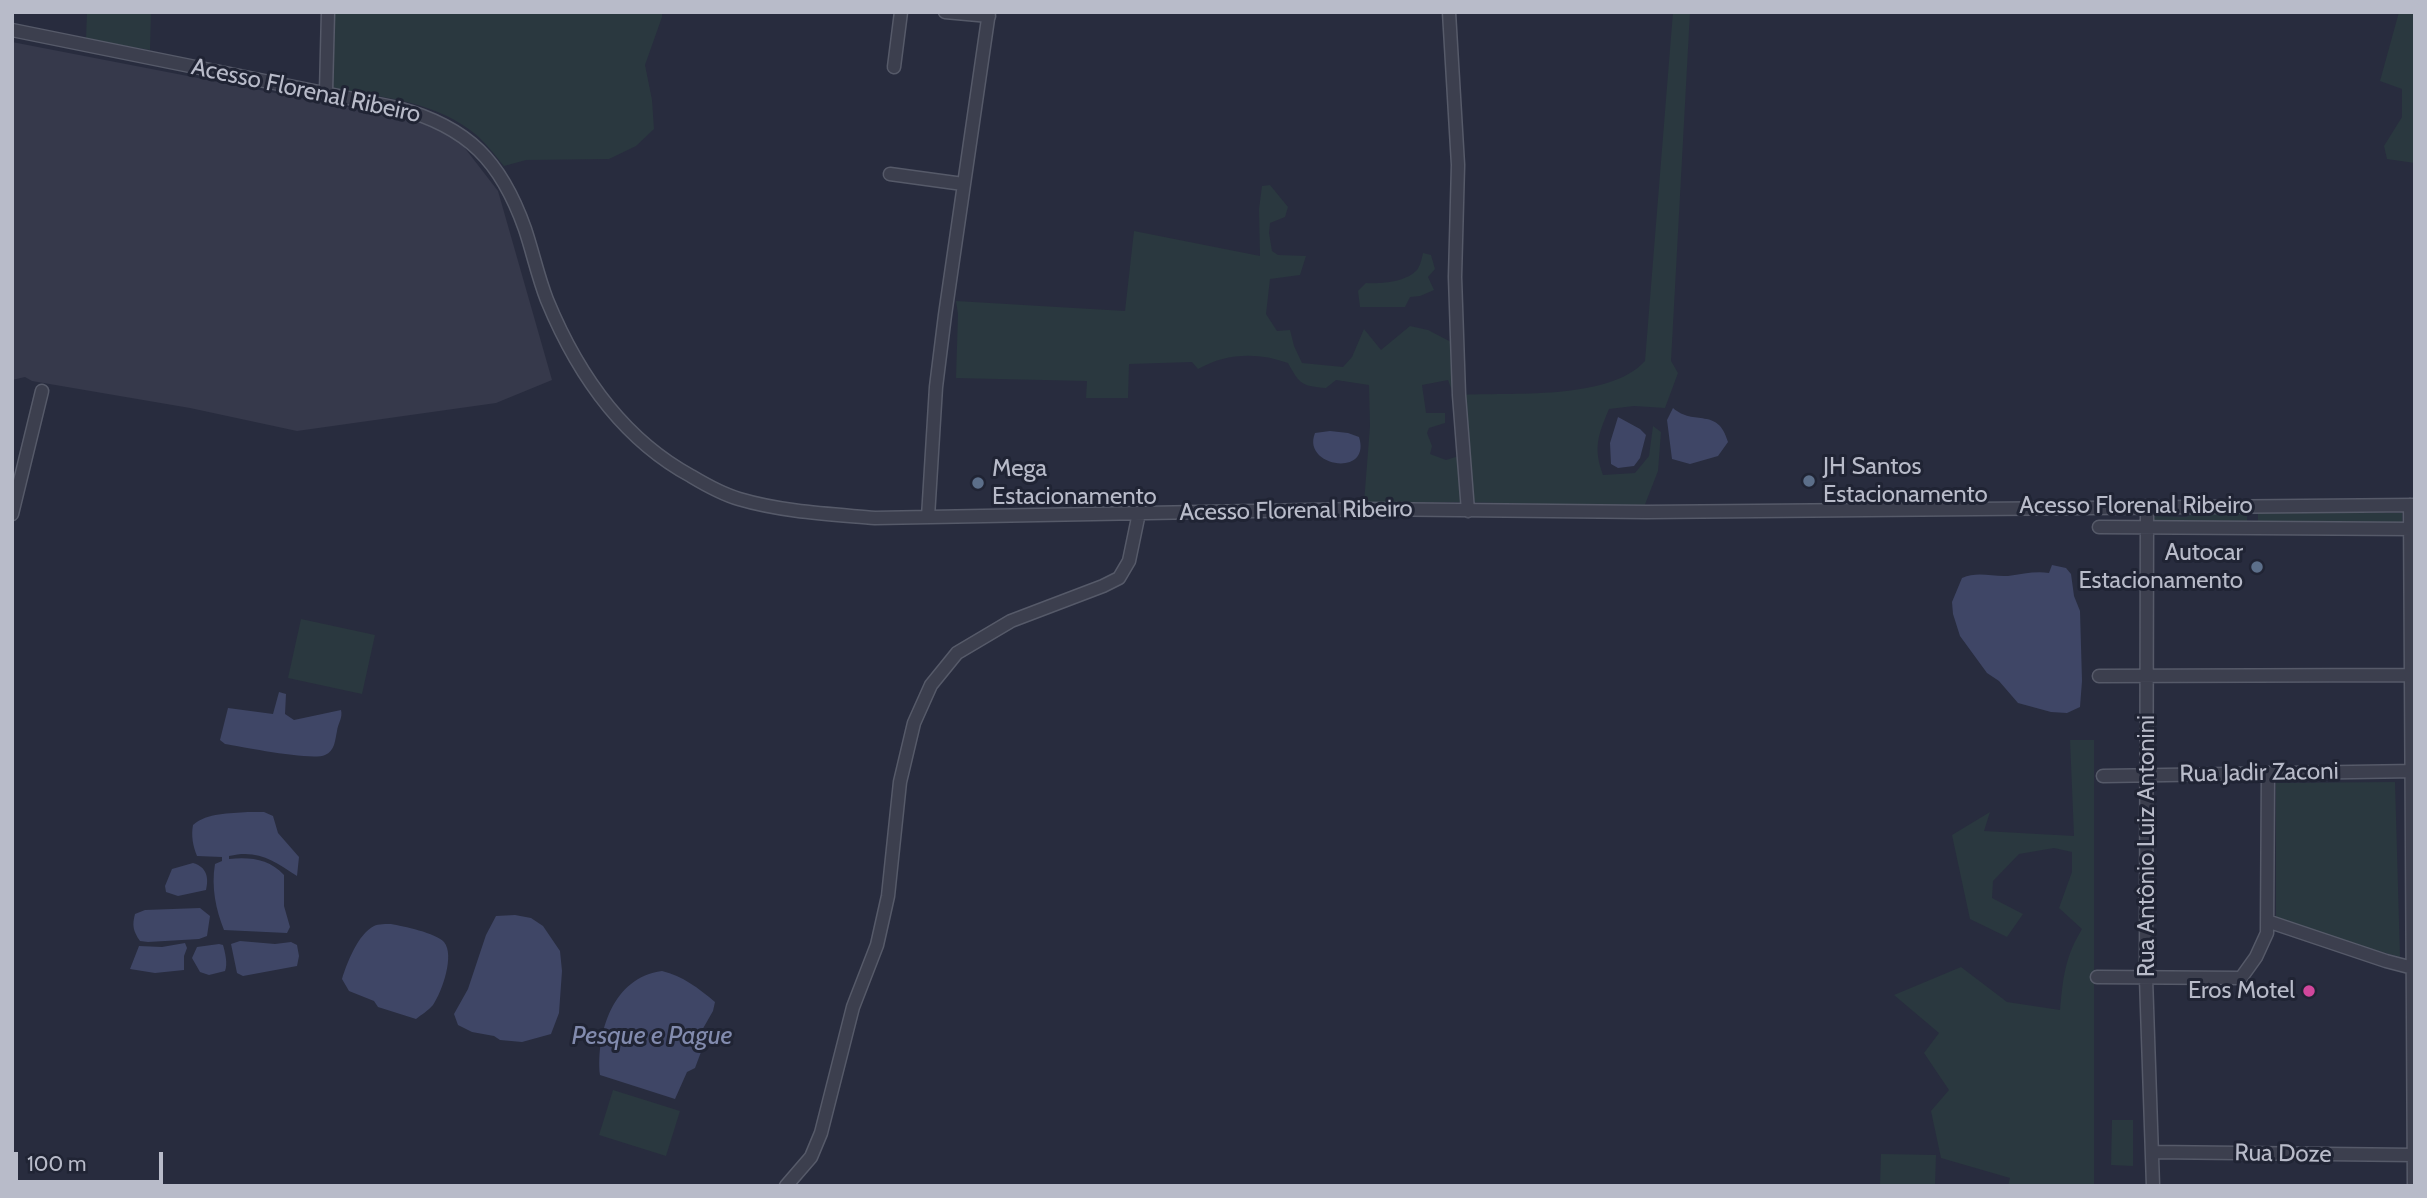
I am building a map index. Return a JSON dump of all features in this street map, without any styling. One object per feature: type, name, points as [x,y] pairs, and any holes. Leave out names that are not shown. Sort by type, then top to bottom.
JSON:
[{"type":"street","points":[[326,92],[328,12]]},
{"type":"street","points":[[894,67],[901,12]]},
{"type":"street","points":[[928,517],[936,387],[989,14],[945,12]]},
{"type":"street","points":[[1450,12],[1458,165],[1455,277],[1458,369],[1468,511]]},
{"type":"street","name":"Acesso Florenal Ribeiro","points":[[12,30],[326,92],[423,115],[468,139],[498,173],[512,198],[525,228],[546,298],[567,347],[595,392],[638,439],[672,466],[738,499],[794,510],[875,518],[1364,509],[1647,512],[2412,505]]},
{"type":"street","points":[[890,174],[963,184]]},
{"type":"street","points":[[12,514],[42,391]]},
{"type":"street","points":[[2412,505],[2414,1186]]},
{"type":"street","name":"Rua Antônio Luiz Antonini","points":[[2147,506],[2146,978],[2153,1186]]},
{"type":"street","points":[[786,1186],[811,1157],[821,1133],[853,1007],[877,945],[888,896],[900,782],[914,723],[931,685],[957,653],[1011,621],[1119,578],[1129,561],[1139,513]]},
{"type":"street","name":"Acesso Florenal Ribeiro","points":[[2099,527],[2413,529]]},
{"type":"street","points":[[2099,676],[2411,675]]},
{"type":"street","name":"Rua Jadir Zaconi","points":[[2103,776],[2413,771]]},
{"type":"street","points":[[2097,978],[2241,978],[2256,957],[2267,933],[2268,773]]},
{"type":"street","points":[[2267,921],[2413,968]]},
{"type":"street","name":"Rua Doze","points":[[2152,1152],[2414,1155]]},
{"type":"shaded area","points":[[87,12],[151,12],[150,50],[86,39]]},
{"type":"shaded area","points":[[328,12],[662,12],[645,65],[654,129],[636,146],[609,159],[526,160],[504,166],[475,134],[437,111],[401,100],[325,88]]},
{"type":"shaded area","points":[[1673,12],[1690,12],[1671,361],[1678,373],[1665,408],[1634,406],[1609,409],[1598,449],[1603,475],[1635,473],[1649,456],[1653,426],[1661,432],[1658,471],[1644,507],[1466,502],[1364,503],[1370,426],[1369,385],[1336,380],[1326,388],[1307,385],[1299,380],[1288,363],[1277,359],[1231,357],[1198,369],[1192,362],[1129,364],[1128,398],[1086,398],[1087,381],[956,378],[956,301],[1125,311],[1134,231],[1260,256],[1259,209],[1262,186],[1270,185],[1288,207],[1285,217],[1270,223],[1272,251],[1278,255],[1306,256],[1300,275],[1270,279],[1266,314],[1277,331],[1290,330],[1302,363],[1343,367],[1352,357],[1364,329],[1381,350],[1410,326],[1428,330],[1453,343],[1456,392],[1448,380],[1422,385],[1426,413],[1445,413],[1445,423],[1429,428],[1427,433],[1432,446],[1430,454],[1446,460],[1462,455],[1459,395],[1584,389],[1629,374],[1645,361]]},
{"type":"shaded area","points":[[2399,12],[2415,12],[2415,163],[2387,159],[2384,146],[2402,117],[2402,89],[2380,81]]},
{"type":"shaded area","points":[[12,42],[415,120],[457,138],[498,191],[552,380],[496,403],[297,431],[190,408],[32,381],[25,377],[12,380]]},
{"type":"shaded area","points":[[1423,253],[1431,255],[1435,269],[1428,277],[1434,290],[1410,297],[1405,307],[1360,307],[1358,291],[1366,283],[1400,280],[1412,274],[1417,270]]},
{"type":"shaded area","points":[[2196,512],[2247,513],[2247,522],[2154,522],[2152,516],[2186,517]]},
{"type":"shaded area","points":[[2258,512],[2402,513],[2402,522],[2258,522]]},
{"type":"shaded area","points":[[301,619],[375,635],[362,694],[288,678]]},
{"type":"shaded area","points":[[2070,740],[2094,740],[2094,1186],[2008,1186],[2010,1178],[1941,1158],[1931,1111],[1949,1090],[1924,1053],[1939,1033],[1894,995],[1961,967],[2007,1002],[2060,1010],[2066,968],[2082,929],[2059,908],[2072,872],[2072,852],[2054,848],[2019,854],[1993,881],[1992,898],[2023,914],[2007,937],[1970,919],[1952,835],[1990,812],[1984,831],[2074,836]]},
{"type":"shaded area","points":[[2395,782],[2400,957],[2276,923],[2276,783]]},
{"type":"shaded area","points":[[613,1090],[680,1111],[666,1156],[599,1135]]},
{"type":"shaded area","points":[[2112,1120],[2133,1120],[2133,1166],[2111,1165]]},
{"type":"shaded area","points":[[1881,1154],[1936,1155],[1935,1186],[1880,1186]]},
{"type":"water","points":[[1673,408],[1689,416],[1712,420],[1718,424],[1728,442],[1718,456],[1690,464],[1672,459],[1667,420]]},
{"type":"water","points":[[1618,417],[1646,435],[1640,458],[1634,466],[1618,468],[1611,464],[1610,443]]},
{"type":"water","points":[[1330,431],[1359,437],[1360,450],[1356,458],[1347,463],[1337,463],[1318,454],[1313,445],[1315,433]]},
{"type":"water","points":[[2052,565],[2066,568],[2071,574],[2074,596],[2080,611],[2080,707],[2067,713],[2051,712],[2018,703],[1999,681],[1987,673],[1960,636],[1953,614],[1952,602],[1962,578],[1974,575],[2049,573]]},
{"type":"water","points":[[279,692],[286,694],[285,714],[294,720],[341,710],[331,751],[318,756],[292,755],[225,744],[220,740],[228,708],[273,714]]},
{"type":"water","points":[[264,812],[273,816],[278,833],[299,857],[297,876],[273,861],[257,855],[229,856],[229,859],[245,858],[266,862],[284,875],[284,906],[290,927],[287,933],[224,930],[214,890],[215,864],[222,861],[222,857],[197,856],[192,837],[193,825],[212,816]]},
{"type":"water","points":[[193,863],[201,867],[206,874],[206,890],[178,896],[166,892],[165,886],[172,869]]},
{"type":"water","points":[[200,908],[210,916],[207,936],[199,939],[140,941],[133,925],[135,914],[145,910]]},
{"type":"water","points":[[496,916],[531,918],[543,926],[560,951],[562,971],[559,1013],[551,1034],[522,1042],[500,1040],[494,1036],[472,1032],[458,1025],[454,1014],[468,989],[486,935]]},
{"type":"water","points":[[391,924],[434,936],[444,942],[447,948],[448,964],[440,992],[433,1005],[416,1019],[378,1007],[374,1001],[349,991],[342,979],[350,957],[363,935],[374,926]]},
{"type":"water","points":[[240,941],[275,944],[291,942],[297,945],[297,966],[243,976],[237,973],[231,944]]},
{"type":"water","points":[[185,943],[187,948],[184,970],[155,973],[130,969],[139,946],[162,947]]},
{"type":"water","points":[[223,945],[225,951],[225,971],[209,975],[200,972],[192,958],[197,947]]},
{"type":"water","name":"Pesque e Pague","points":[[662,971],[684,979],[715,1002],[701,1032],[701,1052],[695,1068],[687,1072],[675,1099],[600,1075],[601,1042],[611,1010],[631,984],[645,975]]},
{"type":"place","name":"JH Santos Estacionamento","points":[[1809,481]]},
{"type":"place","name":"Mega Estacionamento","points":[[978,483]]},
{"type":"place","name":"Autocar Estacionamento","points":[[2257,567]]},
{"type":"place","name":"Eros Motel","points":[[2309,991]]}]
